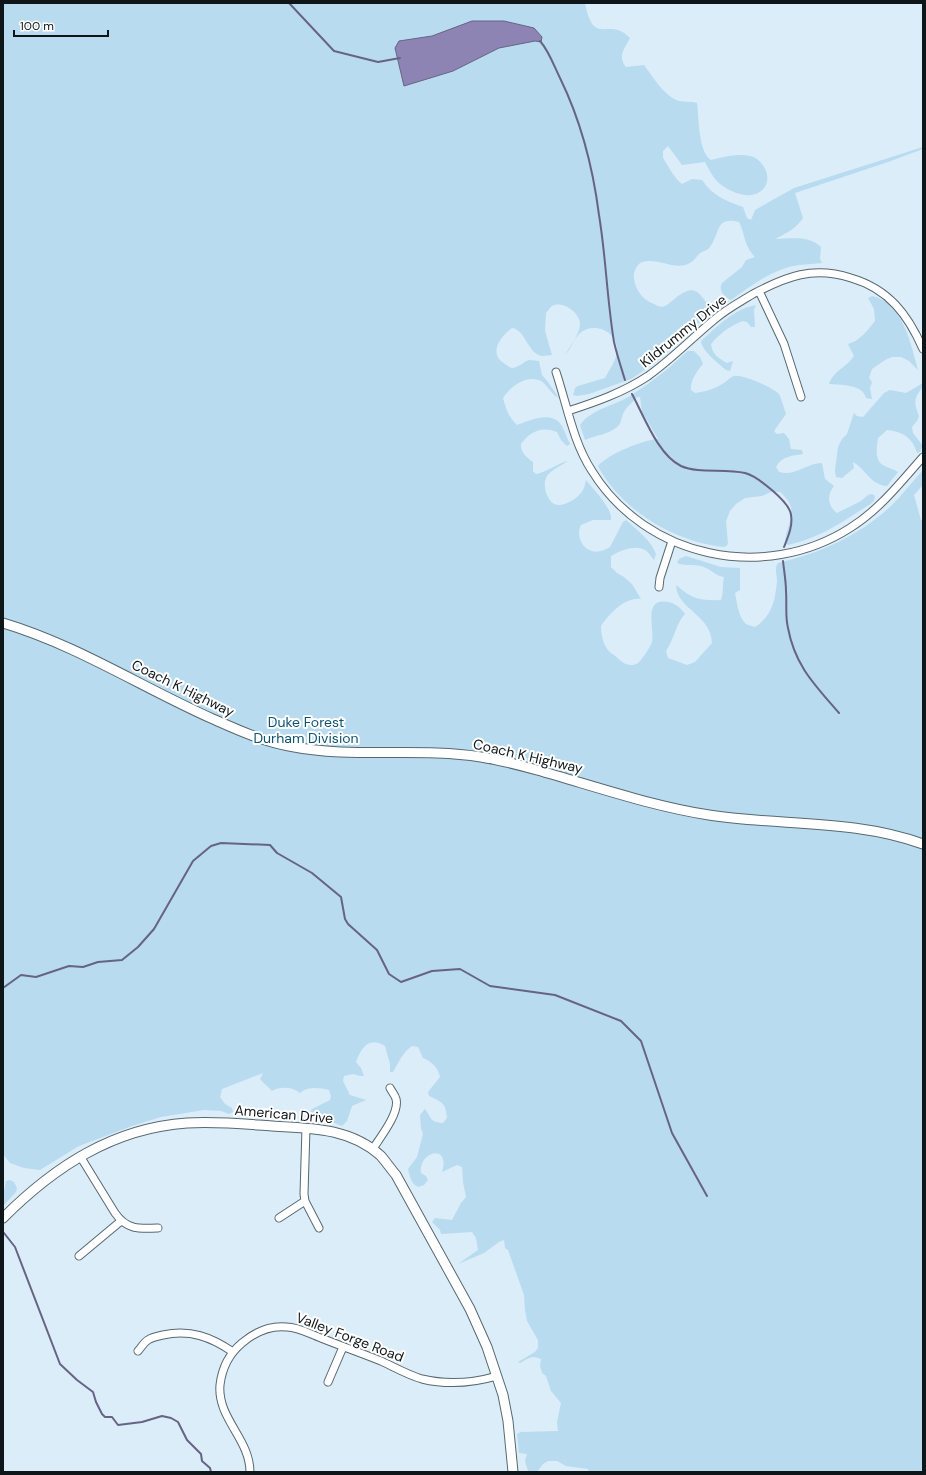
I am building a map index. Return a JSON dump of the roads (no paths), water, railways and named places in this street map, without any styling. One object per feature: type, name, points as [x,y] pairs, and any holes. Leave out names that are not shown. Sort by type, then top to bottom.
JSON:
[{"type":"street","name":"Kildrummy Drive","points":[[568,411],[607,397],[640,381],[661,366],[721,315],[779,280],[807,273],[834,273],[859,280],[875,288],[897,306],[911,324],[923,350]]},
{"type":"street","points":[[759,291],[784,344],[801,397]]},
{"type":"street","points":[[556,372],[580,446],[586,461],[597,479],[628,512],[649,529],[672,541],[712,554],[745,558],[786,553],[817,544],[849,529],[872,512],[923,457]]},
{"type":"street","points":[[659,587],[660,578],[672,541]]},
{"type":"street","name":"Coach K Highway","points":[[3,623],[34,633],[59,644],[213,719],[249,734],[277,743],[321,751],[437,753],[480,757],[519,765],[673,809],[730,818],[858,828],[897,836],[923,844]]},
{"type":"street","points":[[372,1150],[392,1119],[396,1108],[396,1098],[390,1088]]},
{"type":"street","name":"American Drive","points":[[3,1218],[32,1190],[61,1168],[100,1146],[136,1132],[186,1123],[217,1122],[328,1130],[357,1140],[384,1160],[396,1175],[473,1315],[487,1347],[503,1395],[507,1414],[512,1472]]},
{"type":"street","points":[[306,1128],[304,1180],[305,1201],[319,1228]]},
{"type":"street","points":[[80,1156],[114,1213],[121,1221],[134,1228],[158,1228]]},
{"type":"street","points":[[280,1218],[305,1201]]},
{"type":"street","points":[[80,1256],[121,1221]]},
{"type":"street","name":"Valley Forge Road","points":[[250,1472],[248,1458],[242,1444],[224,1412],[220,1389],[225,1365],[233,1352],[246,1339],[256,1333],[281,1327],[297,1329],[362,1353],[414,1376],[428,1380],[451,1383],[484,1380],[497,1376]]},
{"type":"street","points":[[138,1351],[148,1340],[153,1338],[166,1334],[184,1333],[209,1338],[233,1352]]},
{"type":"street","points":[[328,1382],[343,1347]]},
{"type":"waterway","points":[[289,3],[334,51],[378,62],[400,58]]},
{"type":"waterway","points":[[540,41],[549,54],[567,94],[580,128],[590,162],[601,231],[614,342],[625,380]]},
{"type":"waterway","points":[[632,394],[652,434],[665,453],[673,461],[681,466],[696,470],[745,473],[765,484],[785,503],[791,515],[791,523],[790,531],[784,547]]},
{"type":"waterway","points":[[783,561],[786,584],[786,614],[791,641],[807,674],[839,713]]},
{"type":"waterway","points":[[3,988],[21,975],[36,977],[69,966],[83,967],[98,962],[122,960],[138,947],[154,929],[193,861],[211,846],[221,843],[270,845],[277,853],[312,873],[341,897],[345,919],[348,924],[377,950],[389,974],[401,982],[432,971],[460,969],[490,986],[555,995],[621,1021],[641,1041],[672,1133],[707,1196]]},
{"type":"waterway","points":[[4,1233],[15,1247],[60,1364],[77,1380],[93,1392],[102,1414],[105,1417],[112,1417],[118,1425],[142,1422],[162,1416],[171,1418],[178,1422],[187,1440],[201,1454],[202,1461],[210,1468],[211,1472]]},
{"type":"park label","name":"Duke Forest Durham Division","points":[[306,730]]}]
